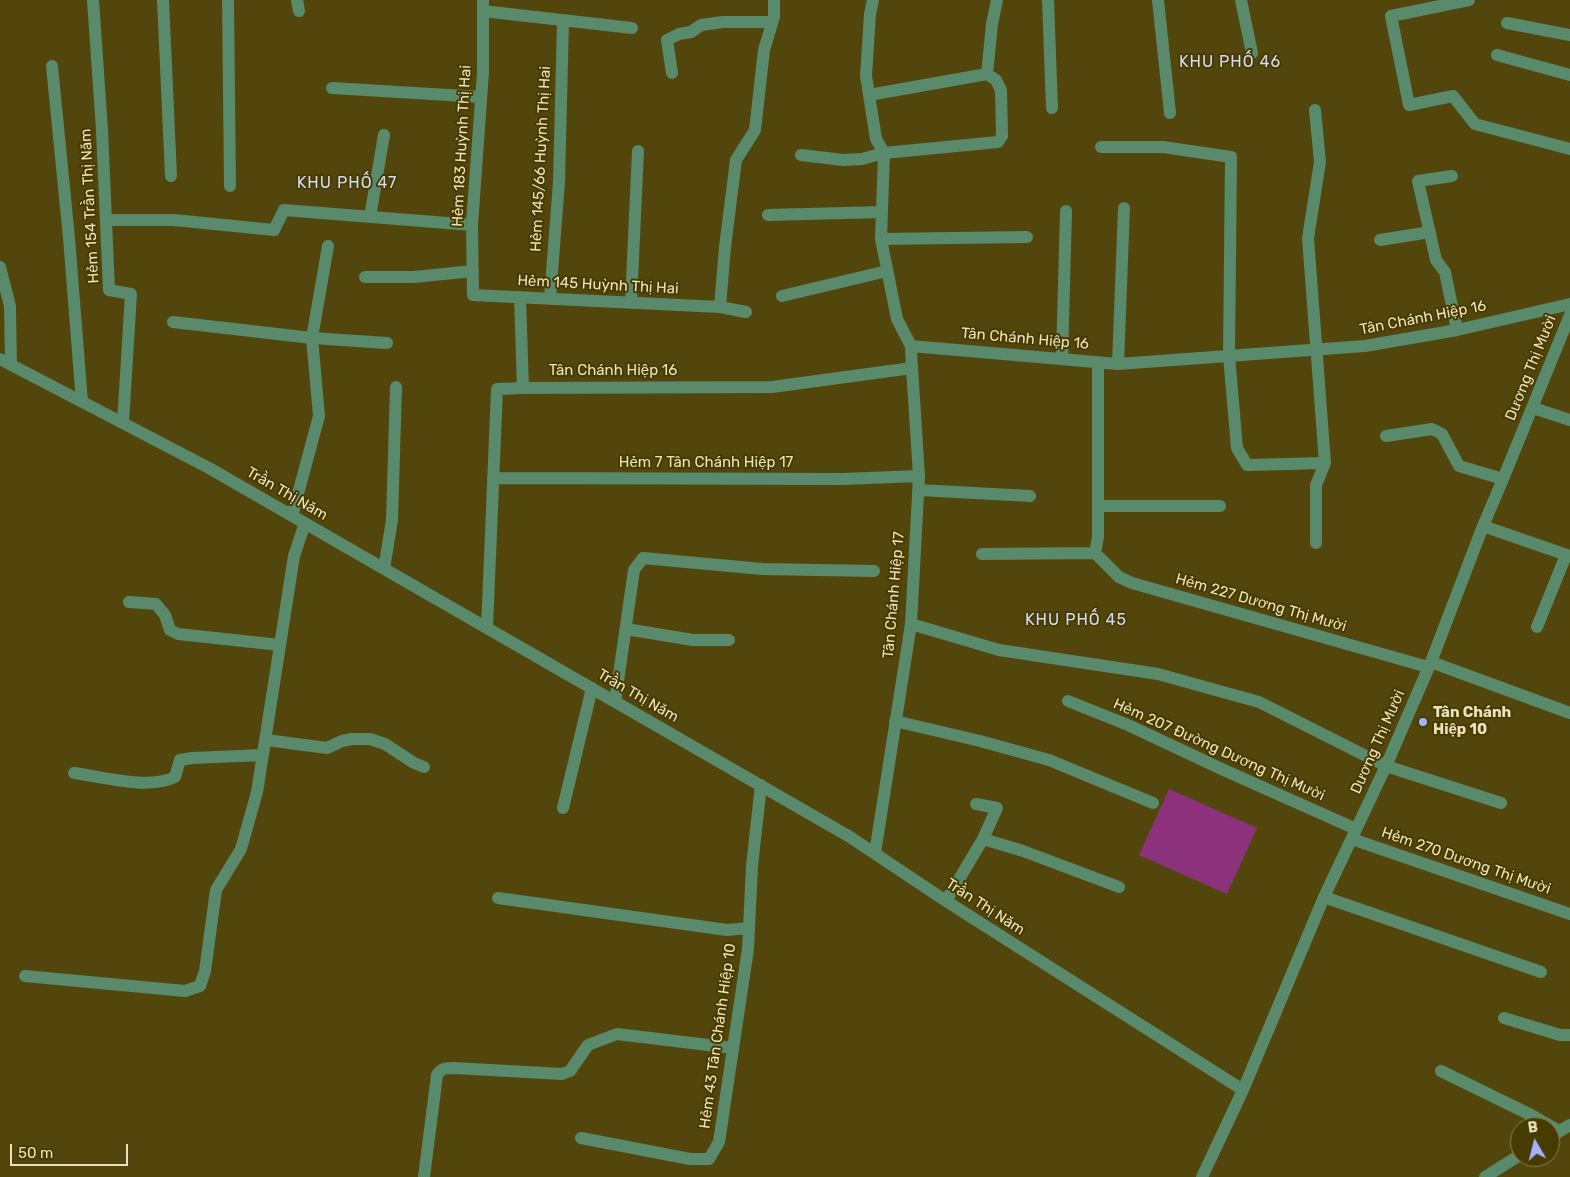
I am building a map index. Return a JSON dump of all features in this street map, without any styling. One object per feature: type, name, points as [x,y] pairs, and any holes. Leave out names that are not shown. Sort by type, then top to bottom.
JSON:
[{"type":"street","name":"Hẻm 154 Trần Thị Năm","points":[[93,0],[103,140],[109,290],[131,294],[123,423]]},
{"type":"street","points":[[163,0],[171,176]]},
{"type":"street","points":[[228,0],[230,186]]},
{"type":"street","points":[[720,307],[725,247],[736,160],[755,130],[764,50],[774,17],[774,0]]},
{"type":"street","points":[[873,0],[870,14],[866,76],[876,139],[884,153],[881,240],[897,319],[911,346],[912,368]]},
{"type":"street","points":[[987,74],[992,24],[997,0]]},
{"type":"street","points":[[1048,0],[1052,108]]},
{"type":"street","points":[[1158,0],[1170,113]]},
{"type":"street","points":[[1241,0],[1252,53]]},
{"type":"street","points":[[1470,0],[1391,16],[1409,105],[1453,96],[1475,124],[1570,149]]},
{"type":"street","points":[[483,5],[563,21],[632,28]]},
{"type":"street","name":"Hẻm 183 Huỳnh Thị Hai","points":[[473,295],[472,225],[483,72],[483,5]]},
{"type":"street","name":"Hẻm 145/66 Huỳnh Thị Hai","points":[[550,298],[560,182],[563,21]]},
{"type":"street","points":[[672,73],[667,40],[679,34],[690,32],[701,25],[723,22],[772,22]]},
{"type":"street","points":[[1507,23],[1570,35]]},
{"type":"street","points":[[1498,55],[1570,74]]},
{"type":"street","points":[[52,66],[69,238],[82,402]]},
{"type":"street","points":[[800,155],[843,160],[884,153],[998,142],[1002,136],[1001,90],[996,80],[987,74],[869,94]]},
{"type":"street","points":[[332,88],[481,97]]},
{"type":"street","points":[[1315,110],[1320,162],[1308,238],[1325,464],[1316,486],[1316,543]]},
{"type":"street","points":[[370,217],[384,135]]},
{"type":"street","points":[[1101,147],[1163,147],[1231,157],[1229,356],[1237,448],[1247,465],[1325,464]]},
{"type":"street","points":[[631,302],[638,151]]},
{"type":"street","points":[[1452,176],[1418,181],[1436,260],[1445,272],[1456,330]]},
{"type":"street","points":[[1118,364],[1124,208]]},
{"type":"street","points":[[106,220],[174,220],[274,230],[284,210],[472,225]]},
{"type":"street","points":[[1062,359],[1066,211]]},
{"type":"street","points":[[768,215],[882,212]]},
{"type":"street","points":[[1380,240],[1430,232]]},
{"type":"street","points":[[881,240],[1027,237]]},
{"type":"street","points":[[292,516],[318,416],[312,338],[328,246]]},
{"type":"street","points":[[0,266],[10,306],[5,362]]},
{"type":"street","points":[[782,296],[887,270]]},
{"type":"street","points":[[366,276],[414,277],[473,271]]},
{"type":"street","name":"Hẻm 145 Huỳnh Thị Hai","points":[[473,295],[720,307],[746,312]]},
{"type":"street","points":[[520,297],[524,388]]},
{"type":"street","name":"Tân Chánh Hiệp 16","points":[[911,346],[1118,364],[1365,346],[1456,330],[1570,304]]},
{"type":"street","name":"Dương Thị Mười","points":[[1202,1177],[1244,1090],[1324,897],[1386,766],[1430,664],[1483,526],[1532,408],[1565,338],[1570,315]]},
{"type":"street","points":[[173,322],[312,338],[387,343]]},
{"type":"street","name":"Trần Thị Năm","points":[[5,362],[209,468],[850,837],[946,901],[1244,1090]]},
{"type":"street","points":[[982,554],[1095,553],[1098,537],[1098,362]]},
{"type":"street","name":"Tân Chánh Hiệp 16","points":[[493,478],[497,389],[772,387],[912,368]]},
{"type":"street","name":"Tân Chánh Hiệp 17","points":[[875,853],[911,624],[920,476],[912,368]]},
{"type":"street","points":[[384,569],[392,520],[396,387]]},
{"type":"street","points":[[1532,408],[1570,420]]},
{"type":"street","points":[[1386,436],[1432,429],[1442,434],[1459,466],[1504,479]]},
{"type":"street","name":"Hẻm 7 Tân Chánh Hiệp 17","points":[[493,478],[813,479],[920,476]]},
{"type":"street","points":[[487,628],[493,478]]},
{"type":"street","points":[[918,490],[1030,496]]},
{"type":"street","points":[[1098,506],[1220,506]]},
{"type":"street","points":[[24,976],[185,991],[200,986],[205,972],[216,890],[241,849],[258,792],[294,556],[305,524]]},
{"type":"street","points":[[1483,526],[1568,555],[1538,627]]},
{"type":"street","name":"Hẻm 227 Dương Thị Mười","points":[[1095,553],[1119,577],[1132,583],[1430,664],[1570,713]]},
{"type":"street","points":[[615,702],[634,570],[644,558],[762,569],[874,571]]},
{"type":"street","points":[[129,602],[156,604],[165,616],[170,630],[178,634],[280,645]]},
{"type":"street","points":[[911,624],[999,650],[1158,674],[1259,702],[1386,766],[1501,803]]},
{"type":"street","points":[[626,628],[693,640],[729,640]]},
{"type":"street","points":[[563,808],[592,688]]},
{"type":"street","name":"Hẻm 207 Đường Dương Thị Mười","points":[[1068,701],[1128,725],[1354,834]]},
{"type":"street","points":[[895,721],[980,741],[1048,760],[1153,803]]},
{"type":"street","points":[[266,740],[327,748],[342,741],[370,739],[385,744],[414,763],[424,767]]},
{"type":"street","points":[[74,773],[137,783],[167,781],[175,777],[180,760],[263,755]]},
{"type":"street","name":"Hẻm 43 Tân Chánh Hiệp 10","points":[[581,1138],[690,1159],[709,1159],[719,1142],[748,949],[752,866],[761,786]]},
{"type":"street","points":[[946,901],[983,838],[997,808],[976,804]]},
{"type":"street","name":"Hẻm 270 Dương Thị Mười","points":[[1354,834],[1570,914]]},
{"type":"street","points":[[983,838],[1119,888]]},
{"type":"street","points":[[1324,897],[1541,972]]},
{"type":"street","points":[[498,898],[727,930],[749,928]]},
{"type":"street","points":[[1504,1018],[1560,1035],[1570,1035]]},
{"type":"street","points":[[424,1177],[437,1075],[440,1070],[454,1068],[562,1074],[570,1071],[588,1045],[617,1034],[733,1048]]},
{"type":"street","points":[[1441,1071],[1536,1117]]},
{"type":"street","points":[[1485,1177],[1510,1161]]},
{"type":"shaded area","points":[[1169,789],[1257,828],[1227,894],[1139,855]]},
{"type":"place","name":"Tân Chánh Hiệp 10","points":[[1423,722]]},
{"type":"district","name":"KHU PHỐ 46","points":[[1230,62]]},
{"type":"district","name":"KHU PHỐ 47","points":[[347,183]]},
{"type":"district","name":"KHU PHỐ 45","points":[[1076,620]]}]
